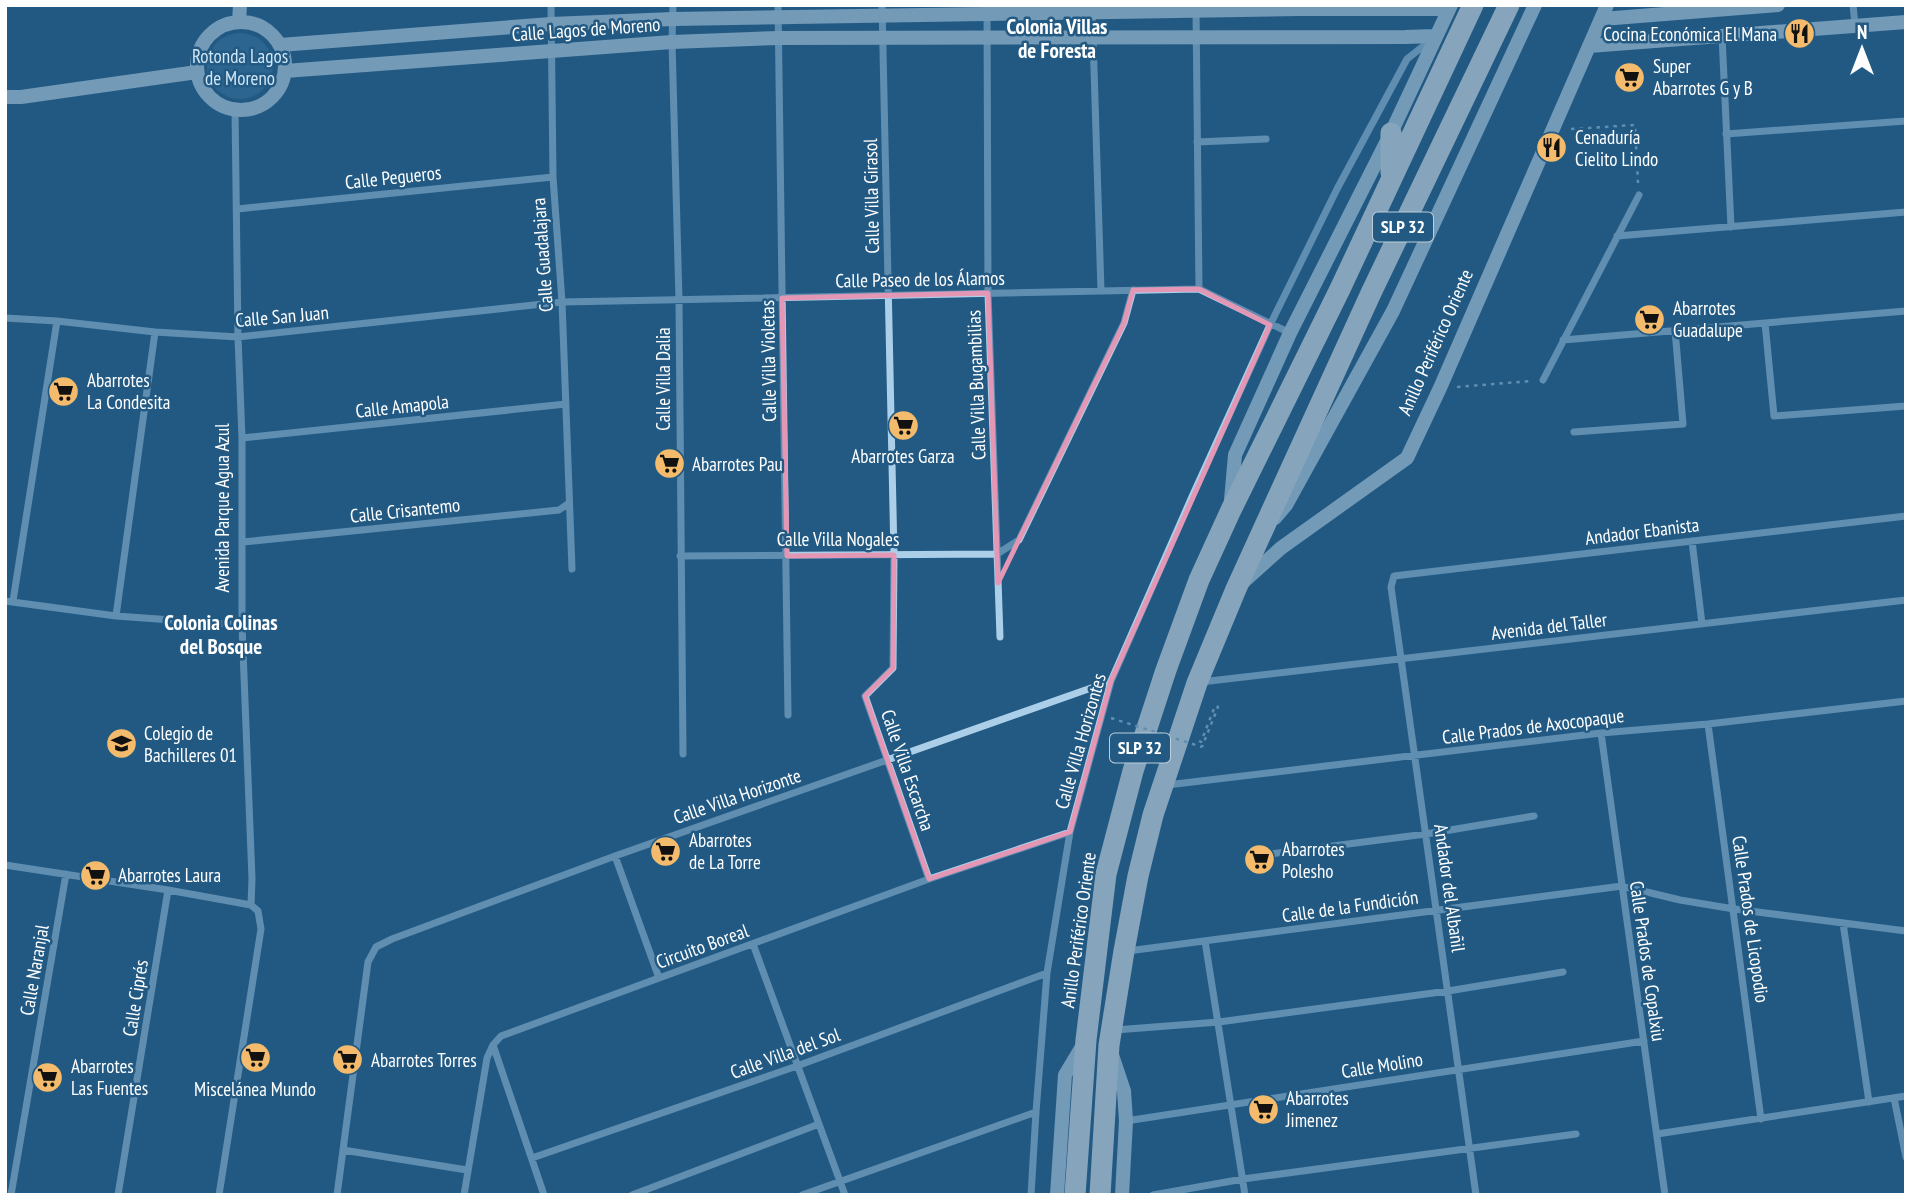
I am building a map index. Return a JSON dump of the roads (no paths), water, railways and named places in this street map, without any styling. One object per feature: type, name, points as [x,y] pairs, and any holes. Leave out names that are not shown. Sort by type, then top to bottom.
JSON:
[{"type":"highway","name":"Anillo Periférico Oriente","points":[[1075,1195],[1086,1040],[1106,874],[1133,771],[1166,670],[1199,580],[1231,510],[1340,289],[1473,5]]},
{"type":"highway","name":"Anillo Periférico Oriente","points":[[1100,1195],[1110,1038],[1124,951],[1153,815],[1196,683],[1371,293],[1509,5]]},
{"type":"highway","points":[[1391,133],[1391,181]]},
{"type":"street","points":[[239,22],[240,5]]},
{"type":"street","name":"Calle Guadalajara","points":[[551,5],[553,177],[562,302],[572,569]]},
{"type":"street","name":"Anillo Periférico Oriente","points":[[1261,536],[1286,505],[1393,311],[1535,5]]},
{"type":"street","points":[[1604,12],[1778,5]]},
{"type":"street","points":[[1853,5],[1855,26]]},
{"type":"street","name":"Calle Lagos de Moreno","points":[[280,45],[673,12],[1450,7]]},
{"type":"street","name":"Anillo Periférico Oriente","points":[[1231,510],[1235,454],[1290,333],[1391,133],[1450,7]]},
{"type":"street","points":[[1092,9],[1101,291]]},
{"type":"street","points":[[1196,9],[1199,289]]},
{"type":"street","name":"Calle Villa Girasol","points":[[882,10],[894,555]]},
{"type":"street","name":"Calle Villa Bugambilias","points":[[987,10],[988,293],[1000,637]]},
{"type":"street","name":"Calle Villa Violetas","points":[[778,11],[788,715]]},
{"type":"street","name":"Calle Villa Dalia","points":[[673,12],[679,300],[683,754]]},
{"type":"street","name":"Anillo Periférico Oriente","points":[[1236,589],[1281,548],[1406,458],[1440,388],[1604,12]]},
{"type":"street","points":[[1589,46],[1906,22]]},
{"type":"street","points":[[251,23],[272,35],[280,45],[285,58],[281,85],[274,96],[262,105],[249,110],[221,106],[209,98],[201,86],[197,57],[212,32],[225,25],[251,23]]},
{"type":"street","name":"Calle Lagos de Moreno","points":[[285,71],[672,42],[778,38],[883,40],[1436,36]]},
{"type":"street","name":"Calle Villa Horizontes","points":[[1031,1195],[1047,973],[1070,832],[1111,681],[1270,325],[1337,189],[1407,60],[1436,36]]},
{"type":"street","points":[[1722,36],[1731,227]]},
{"type":"street","points":[[5,97],[197,72]]},
{"type":"street","name":"Avenida Parque Agua Azul","points":[[219,1195],[261,929],[258,911],[251,905],[242,625],[242,438],[235,110]]},
{"type":"street","points":[[1726,134],[1906,121]]},
{"type":"street","points":[[1197,142],[1266,139]]},
{"type":"street","name":"Calle Pegueros","points":[[237,209],[553,177]]},
{"type":"street","points":[[1543,380],[1639,195]]},
{"type":"street","points":[[1617,236],[1906,212]]},
{"type":"street","name":"Calle Paseo de los Álamos","points":[[562,302],[1199,289],[1290,333]]},
{"type":"street","points":[[997,554],[1018,540],[1124,323],[1133,290]]},
{"type":"street","name":"Calle San Juan","points":[[5,318],[238,337],[562,302]]},
{"type":"street","points":[[1563,340],[1906,311]]},
{"type":"street","points":[[57,321],[9,601],[116,615],[242,625]]},
{"type":"street","points":[[1765,323],[1774,416],[1906,405]]},
{"type":"street","points":[[1574,432],[1683,424],[1675,330]]},
{"type":"street","points":[[116,615],[155,332]]},
{"type":"street","name":"Calle Amapola","points":[[242,438],[566,404]]},
{"type":"street","name":"Calle Crisantemo","points":[[243,542],[559,510],[569,503]]},
{"type":"street","name":"Andador Ebanista","points":[[1391,587],[1394,576],[1906,516]]},
{"type":"street","points":[[1692,541],[1702,624]]},
{"type":"street","name":"Calle Villa Nogales","points":[[680,556],[997,554]]},
{"type":"street","name":"Calle Villa Escarcha","points":[[894,555],[893,668],[865,696],[929,879]]},
{"type":"street","name":"Andador del Albañil","points":[[1391,587],[1476,1195]]},
{"type":"street","name":"Avenida del Taller","points":[[1196,683],[1906,600]]},
{"type":"street","name":"Calle Villa Horizonte","points":[[343,1150],[368,962],[376,947],[615,856],[1111,681]]},
{"type":"street","name":"Calle Prados de Axocopaque","points":[[1163,785],[1601,733],[1708,724],[1906,701]]},
{"type":"street","name":"Calle Prados de Licopodio","points":[[1708,724],[1761,1119]]},
{"type":"street","name":"Calle Prados de Copalxiu","points":[[1601,733],[1665,1195]]},
{"type":"street","points":[[1255,856],[1426,834],[1534,816]]},
{"type":"street","name":"Circuito Boreal","points":[[493,1045],[501,1036],[929,879],[1070,832]]},
{"type":"street","points":[[615,856],[659,978]]},
{"type":"street","points":[[5,864],[251,905]]},
{"type":"street","name":"Calle Naranjal","points":[[11,1195],[66,874]]},
{"type":"street","points":[[1622,886],[1734,909],[1906,931]]},
{"type":"street","name":"Calle de la Fundición","points":[[1124,951],[1622,886]]},
{"type":"street","name":"Calle Ciprés","points":[[118,1195],[169,890]]},
{"type":"street","points":[[1843,923],[1869,1102]]},
{"type":"street","points":[[1205,941],[1245,1195]]},
{"type":"street","points":[[753,944],[845,1195]]},
{"type":"street","points":[[1110,1038],[1448,991],[1563,972]]},
{"type":"street","name":"Calle Villa del Sol","points":[[531,1158],[797,1066],[1047,973]]},
{"type":"street","name":"Anillo Periférico Oriente","points":[[1110,1038],[1124,1091],[1126,1121],[1122,1195]]},
{"type":"street","name":"Anillo Periférico Oriente","points":[[1057,1195],[1065,1075],[1086,1040]]},
{"type":"street","name":"Calle Molino","points":[[1126,1121],[1644,1041]]},
{"type":"street","points":[[493,1045],[544,1195]]},
{"type":"street","points":[[464,1195],[487,1058],[493,1045]]},
{"type":"street","points":[[1657,1134],[1906,1096]]},
{"type":"street","points":[[1894,1098],[1906,1157]]},
{"type":"street","points":[[802,1195],[1036,1112]]},
{"type":"street","points":[[632,1195],[819,1124]]},
{"type":"street","points":[[1153,1195],[1243,1179],[1576,1134]]},
{"type":"street","points":[[337,1195],[343,1150],[467,1170]]},
{"type":"place","name":"Cocina Económica El Mana","points":[[1800,34]]},
{"type":"place","name":"Super Abarrotes G y B","points":[[1630,77]]},
{"type":"place","name":"Cenaduría Cielito Lindo","points":[[1552,148]]},
{"type":"place","name":"Abarrotes Guadalupe","points":[[1650,319]]},
{"type":"place","name":"Abarrotes La Condesita","points":[[64,391]]},
{"type":"place","name":"Abarrotes Garza","points":[[903,425]]},
{"type":"place","name":"Abarrotes Pau","points":[[669,464]]},
{"type":"place","name":"Colegio de Bachilleres 01","points":[[121,744]]},
{"type":"place","name":"Abarrotes de La Torre","points":[[666,851]]},
{"type":"place","name":"Abarrotes Polesho","points":[[1259,860]]},
{"type":"place","name":"Abarrotes Laura","points":[[95,875]]},
{"type":"place","name":"Miscelánea Mundo","points":[[255,1058]]},
{"type":"place","name":"Abarrotes Torres","points":[[348,1060]]},
{"type":"place","name":"Abarrotes Las Fuentes","points":[[48,1077]]},
{"type":"place","name":"Abarrotes Jimenez","points":[[1263,1109]]},
{"type":"district","name":"Colonia Villas de Foresta","points":[[1057,39]]},
{"type":"district","name":"Colonia Colinas del Bosque","points":[[221,635]]},
{"type":"park label","name":"Rotonda Lagos de Moreno","points":[[240,67]]}]
